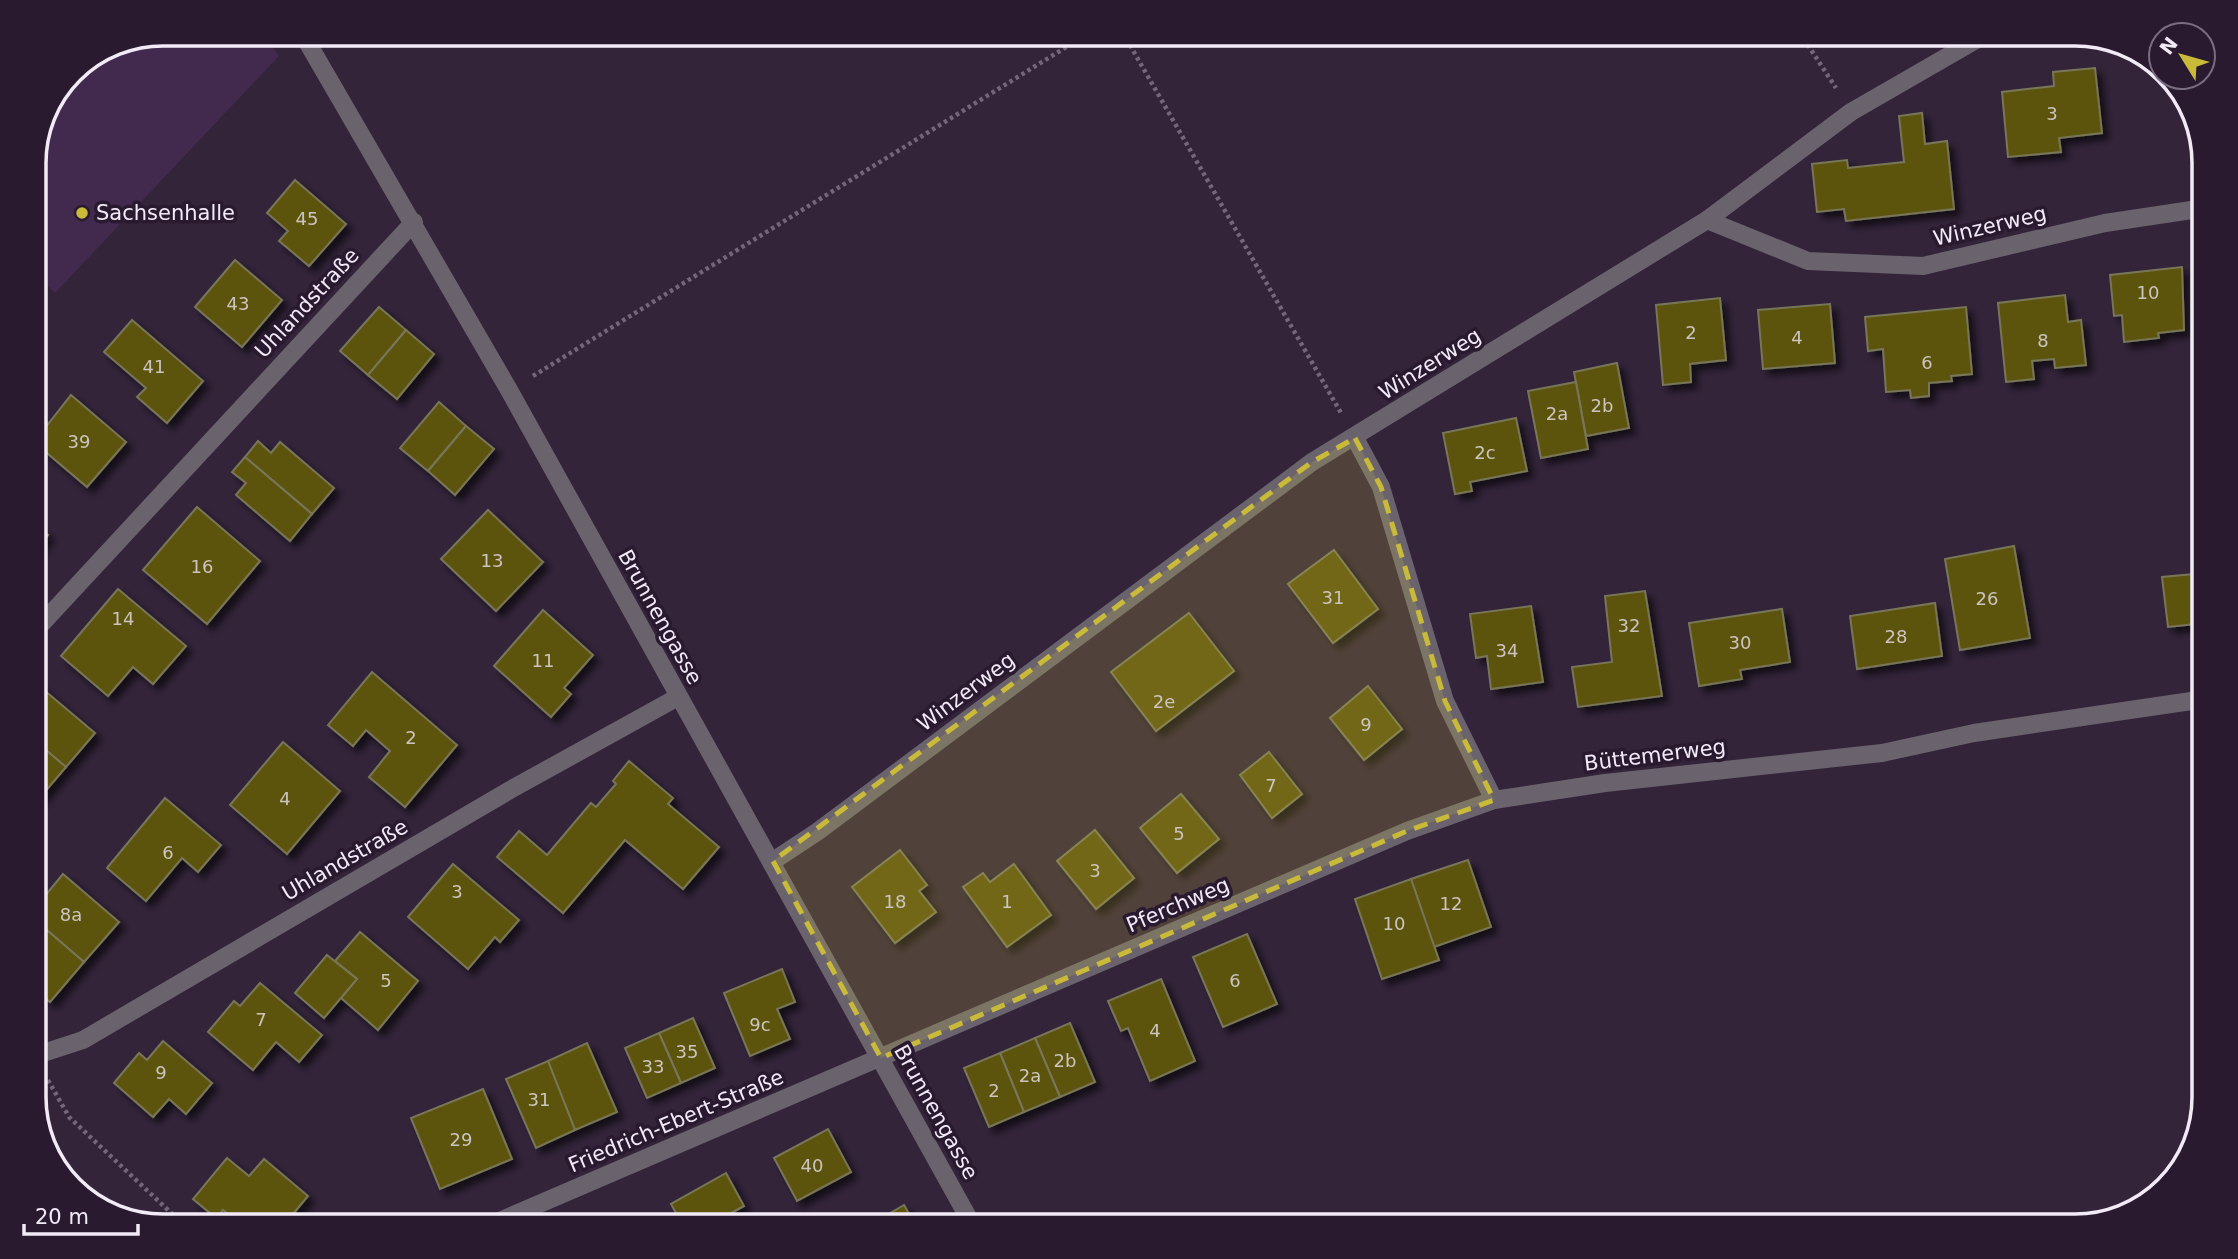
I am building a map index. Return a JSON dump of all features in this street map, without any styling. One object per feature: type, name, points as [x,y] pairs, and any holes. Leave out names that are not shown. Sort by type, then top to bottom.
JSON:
[{"type":"street","name":"Brunnengasse","points":[[310,46],[509,390],[678,696],[773,861],[966,1214]]},
{"type":"street","points":[[1707,220],[1851,113],[1966,46]]},
{"type":"street","name":"Winzerweg","points":[[773,861],[817,832],[1312,462],[1707,220],[1808,261],[1923,266],[2105,223],[2192,210]]},
{"type":"street","name":"Uhlandstraße","points":[[46,618],[414,222]]},
{"type":"street","points":[[1355,438],[1381,487],[1445,701],[1494,800]]},
{"type":"street","name":"Uhlandstraße","points":[[46,1053],[83,1040],[510,790],[678,696]]},
{"type":"street","name":"Büttemerweg","points":[[1494,800],[1605,783],[1882,753],[1974,733],[2192,701]]},
{"type":"street","name":"Pferchweg","points":[[881,1058],[1407,831],[1494,800]]},
{"type":"street","name":"Friedrich-Ebert-Straße","points":[[516,1214],[881,1058]]},
{"type":"path","points":[[509,390],[1068,46]]},
{"type":"path","points":[[1130,46],[1355,438]]},
{"type":"path","points":[[1808,46],[1851,113]]},
{"type":"path","points":[[46,1078],[69,1117],[172,1214]]},
{"type":"highlighted area","points":[[1355,438],[1381,487],[1445,701],[1494,800],[1407,831],[881,1058],[773,861],[1312,462]]},
{"type":"shaded area","name":"Sachsenhalle","points":[[272,46],[279,56],[55,293],[46,284],[46,155],[49,132],[70,91],[85,74],[104,61],[140,48]]},
{"type":"building","points":[[2095,68],[2102,133],[2059,138],[2061,152],[2008,157],[2002,92],[2054,86],[2053,72]]},
{"type":"building","points":[[1922,113],[1925,144],[1947,141],[1954,209],[1846,221],[1844,209],[1817,212],[1812,164],[1847,160],[1848,168],[1904,162],[1899,116]]},
{"type":"building","points":[[295,180],[346,224],[309,266],[279,241],[288,231],[267,213]]},
{"type":"building","points":[[235,260],[282,300],[242,347],[195,307]]},
{"type":"building","points":[[2182,267],[2184,330],[2158,333],[2159,338],[2124,342],[2122,315],[2114,316],[2110,275]]},
{"type":"building","points":[[2065,295],[2068,322],[2081,320],[2086,365],[2055,368],[2054,359],[2032,361],[2034,379],[2006,382],[1998,303]]},
{"type":"building","points":[[1720,298],[1726,360],[1690,364],[1691,382],[1663,385],[1656,305]]},
{"type":"building","points":[[1830,304],[1835,363],[1763,369],[1758,310]]},
{"type":"building","points":[[379,307],[406,330],[368,375],[340,351]]},
{"type":"building","points":[[1966,307],[1972,374],[1951,376],[1952,381],[1929,383],[1929,396],[1911,398],[1910,390],[1886,392],[1883,349],[1868,351],[1865,317]]},
{"type":"building","points":[[132,320],[203,381],[167,423],[137,397],[146,388],[104,352]]},
{"type":"building","points":[[406,330],[434,354],[397,399],[368,375]]},
{"type":"building","points":[[1617,363],[1629,428],[1586,436],[1574,372]]},
{"type":"building","points":[[1576,382],[1588,449],[1541,458],[1528,391]]},
{"type":"building","points":[[71,395],[126,442],[87,487],[46,452],[46,427]]},
{"type":"building","points":[[439,402],[466,426],[428,471],[400,448]]},
{"type":"building","points":[[1516,418],[1527,471],[1470,482],[1472,491],[1455,494],[1443,433]]},
{"type":"building","points":[[466,426],[494,449],[455,495],[428,471]]},
{"type":"building","points":[[258,441],[271,453],[280,442],[334,488],[312,514],[245,457]]},
{"type":"building","points":[[245,457],[312,514],[290,541],[236,495],[246,483],[232,472]]},
{"type":"building","points":[[197,507],[260,561],[207,624],[143,570]]},
{"type":"building","points":[[488,510],[543,562],[496,611],[441,559]]},
{"type":"building","points":[[2014,546],[2030,638],[1960,650],[1945,559]]},
{"type":"building","points":[[1334,550],[1378,609],[1333,643],[1288,584]]},
{"type":"building","points":[[2192,574],[2192,624],[2168,627],[2162,577]]},
{"type":"building","points":[[118,589],[186,646],[153,684],[133,667],[108,696],[61,656]]},
{"type":"building","points":[[1645,591],[1662,696],[1578,707],[1572,667],[1612,662],[1605,596]]},
{"type":"building","points":[[1935,603],[1942,656],[1857,669],[1850,616]]},
{"type":"building","points":[[1531,606],[1543,682],[1491,689],[1487,656],[1476,658],[1470,614]]},
{"type":"building","points":[[1782,609],[1790,662],[1740,670],[1742,679],[1699,686],[1689,623]]},
{"type":"building","points":[[543,610],[593,655],[564,688],[571,694],[551,717],[494,666]]},
{"type":"building","points":[[1189,613],[1234,671],[1156,731],[1111,672]]},
{"type":"building","points":[[372,672],[457,745],[405,807],[369,777],[390,751],[366,730],[353,746],[328,725]]},
{"type":"building","points":[[1368,686],[1402,729],[1364,760],[1330,718]]},
{"type":"building","points":[[46,692],[95,733],[66,767],[46,750]]},
{"type":"building","points":[[283,742],[340,791],[287,854],[230,805]]},
{"type":"building","points":[[46,750],[66,767],[46,790]]},
{"type":"building","points":[[1269,752],[1302,794],[1272,818],[1240,775]]},
{"type":"building","points":[[629,761],[673,798],[668,804],[719,847],[683,889],[625,840],[563,913],[497,857],[519,831],[547,855],[591,803],[596,807],[616,784],[613,781]]},
{"type":"building","points":[[1181,794],[1219,839],[1177,873],[1140,828]]},
{"type":"building","points":[[165,798],[221,845],[198,872],[182,858],[146,901],[107,868]]},
{"type":"building","points":[[1095,830],[1134,878],[1096,909],[1057,861]]},
{"type":"building","points":[[900,850],[927,885],[919,891],[936,912],[895,943],[852,887]]},
{"type":"building","points":[[1468,860],[1491,927],[1434,947],[1411,879]]},
{"type":"building","points":[[453,864],[519,920],[500,942],[495,937],[468,969],[408,917]]},
{"type":"building","points":[[1014,864],[1051,915],[1007,947],[963,887],[983,873],[990,882]]},
{"type":"building","points":[[63,874],[119,922],[84,962],[46,929],[46,895]]},
{"type":"building","points":[[1411,879],[1439,960],[1382,979],[1355,899]]},
{"type":"building","points":[[46,929],[84,962],[50,1002],[46,998]]},
{"type":"building","points":[[360,932],[418,981],[378,1030],[341,998],[357,979],[335,961]]},
{"type":"building","points":[[1247,934],[1277,1004],[1223,1027],[1193,957]]},
{"type":"building","points":[[327,955],[357,979],[324,1018],[295,993]]},
{"type":"building","points":[[782,969],[795,1002],[777,1009],[790,1039],[750,1056],[724,993]]},
{"type":"building","points":[[1161,979],[1195,1061],[1150,1081],[1128,1028],[1121,1031],[1108,1001]]},
{"type":"building","points":[[260,983],[322,1035],[299,1062],[276,1042],[253,1070],[208,1032],[234,1001],[240,1006]]},
{"type":"building","points":[[693,1018],[715,1068],[681,1083],[659,1033]]},
{"type":"building","points":[[1070,1023],[1095,1082],[1060,1097],[1035,1038]]},
{"type":"building","points":[[659,1033],[681,1083],[647,1098],[625,1048]]},
{"type":"building","points":[[1035,1038],[1060,1097],[1024,1112],[1000,1053]]},
{"type":"building","points":[[163,1041],[212,1083],[186,1114],[169,1099],[153,1117],[114,1083],[139,1053],[147,1060]]},
{"type":"building","points":[[587,1043],[617,1112],[575,1130],[548,1061]]},
{"type":"building","points":[[1000,1053],[1024,1112],[989,1127],[964,1068]]},
{"type":"building","points":[[548,1061],[575,1130],[536,1148],[506,1079]]},
{"type":"building","points":[[483,1089],[512,1159],[440,1189],[411,1118]]},
{"type":"building","points":[[828,1129],[851,1172],[797,1201],[774,1158]]},
{"type":"building","points":[[227,1158],[249,1176],[264,1159],[308,1196],[293,1214],[228,1214],[223,1210],[220,1214],[211,1214],[193,1199]]},
{"type":"building","points":[[726,1173],[744,1206],[730,1214],[676,1214],[671,1204]]},
{"type":"building","points":[[904,1205],[909,1214],[889,1214]]},
{"type":"place","name":"Sachsenhalle","points":[[82,213]]}]
